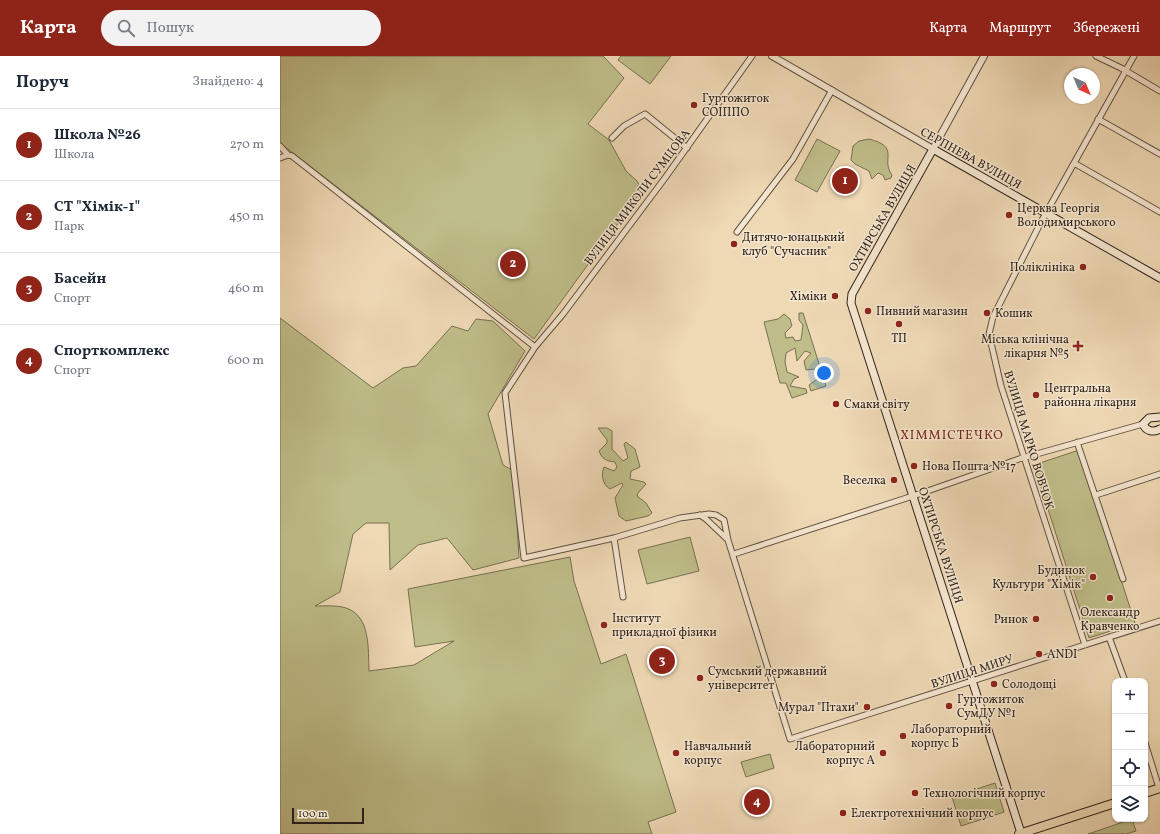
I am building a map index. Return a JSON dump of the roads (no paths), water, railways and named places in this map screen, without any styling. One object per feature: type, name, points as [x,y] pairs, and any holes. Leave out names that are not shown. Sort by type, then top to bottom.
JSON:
[{"type":"main road","name":"СЕРПНЕВА ВУЛИЦЯ","points":[[933,150],[1160,278]]},
{"type":"main road","name":"ОХТИРСЬКА ВУЛИЦЯ","points":[[933,150],[852,294],[852,303],[973,681],[1020,834]]},
{"type":"main road","points":[[1160,418],[1149,418],[1143,424],[1147,430],[1151,431],[1160,429]]},
{"type":"main road","points":[[1148,792],[1160,789]]},
{"type":"main road","points":[[1020,834],[1112,804]]},
{"type":"street","name":"ВУЛИЦЯ МИКОЛИ СУМЦОВА","points":[[614,538],[524,558],[505,393],[535,347],[563,314],[687,148],[752,56]]},
{"type":"street","name":"СЕРПНЕВА ВУЛИЦЯ","points":[[772,56],[933,150]]},
{"type":"street","name":"ОХТИРСЬКА ВУЛИЦЯ","points":[[933,150],[984,56]]},
{"type":"street","points":[[1096,56],[1160,91]]},
{"type":"street","name":"ВУЛИЦЯ МАРКО ВОВЧОК","points":[[1085,645],[1000,386],[989,334],[995,312],[1074,163],[1134,56]]},
{"type":"street","points":[[737,232],[793,160],[832,90]]},
{"type":"street","points":[[612,138],[624,126],[645,114],[687,148]]},
{"type":"street","points":[[1098,119],[1160,154]]},
{"type":"street","points":[[280,146],[288,155],[292,156],[535,347]]},
{"type":"street","points":[[280,158],[288,155]]},
{"type":"street","points":[[1074,163],[1160,212]]},
{"type":"street","points":[[623,597],[614,538],[680,518],[699,514],[716,515],[724,520],[728,540],[734,554],[914,496],[1023,458],[1143,424]]},
{"type":"street","points":[[1078,442],[1123,579]]},
{"type":"street","points":[[1096,495],[1160,474]]},
{"type":"street","points":[[699,514],[728,540]]},
{"type":"street","name":"ВУЛИЦЯ МИРУ","points":[[734,554],[790,739],[1160,621]]},
{"type":"street","points":[[1109,637],[1123,678]]},
{"type":"street","points":[[1147,750],[1160,789]]},
{"type":"place","name":"Гуртожиток СОІППО","points":[[694,105]]},
{"type":"place","name":"Школа №26","points":[[845,181]]},
{"type":"place","name":"Церква Георгія Володимирського","points":[[1009,215]]},
{"type":"place","name":"Дитячо-юнацький клуб \"Сучасник\"","points":[[734,244]]},
{"type":"place","name":"СТ \"Хімік-1\"","points":[[513,264]]},
{"type":"place","name":"Поліклініка","points":[[1083,267]]},
{"type":"place","name":"Хіміки","points":[[835,296]]},
{"type":"place","name":"Пивний магазин","points":[[868,311]]},
{"type":"place","name":"Кошик","points":[[987,313]]},
{"type":"place","name":"ТП","points":[[899,324]]},
{"type":"place","name":"Міська клінічна лікарня №5","points":[[1078,346]]},
{"type":"place","name":"Центральна районна лікарня","points":[[1036,395]]},
{"type":"place","name":"Смаки світу","points":[[836,404]]},
{"type":"place","name":"Нова Пошта №17","points":[[914,466]]},
{"type":"place","name":"Веселка","points":[[894,480]]},
{"type":"place","name":"Будинок Культури \"Хімік\"","points":[[1093,577]]},
{"type":"place","name":"Олександр Кравченко","points":[[1110,598]]},
{"type":"place","name":"Ринок","points":[[1036,619]]},
{"type":"place","name":"Інститут прикладної фізики","points":[[604,625]]},
{"type":"place","name":"ANDI","points":[[1039,654]]},
{"type":"place","name":"Басейн","points":[[662,661]]},
{"type":"place","name":"Сумський державний університет","points":[[700,678]]},
{"type":"place","name":"Солодощі","points":[[994,684]]},
{"type":"place","name":"Гуртожиток СумДУ №1","points":[[949,706]]},
{"type":"place","name":"Мурал \"Птахи\"","points":[[867,707]]},
{"type":"place","name":"Лабораторний корпус Б","points":[[903,736]]},
{"type":"place","name":"Навчальний корпус","points":[[676,753]]},
{"type":"place","name":"Лабораторний корпус А","points":[[883,753]]},
{"type":"place","name":"Технологічний корпус","points":[[915,793]]},
{"type":"place","name":"Спорткомплекс","points":[[757,802]]},
{"type":"place","name":"Електротехнічний корпус","points":[[843,813]]},
{"type":"district","name":"ХІММІСТЕЧКО","points":[[952,434]]}]
